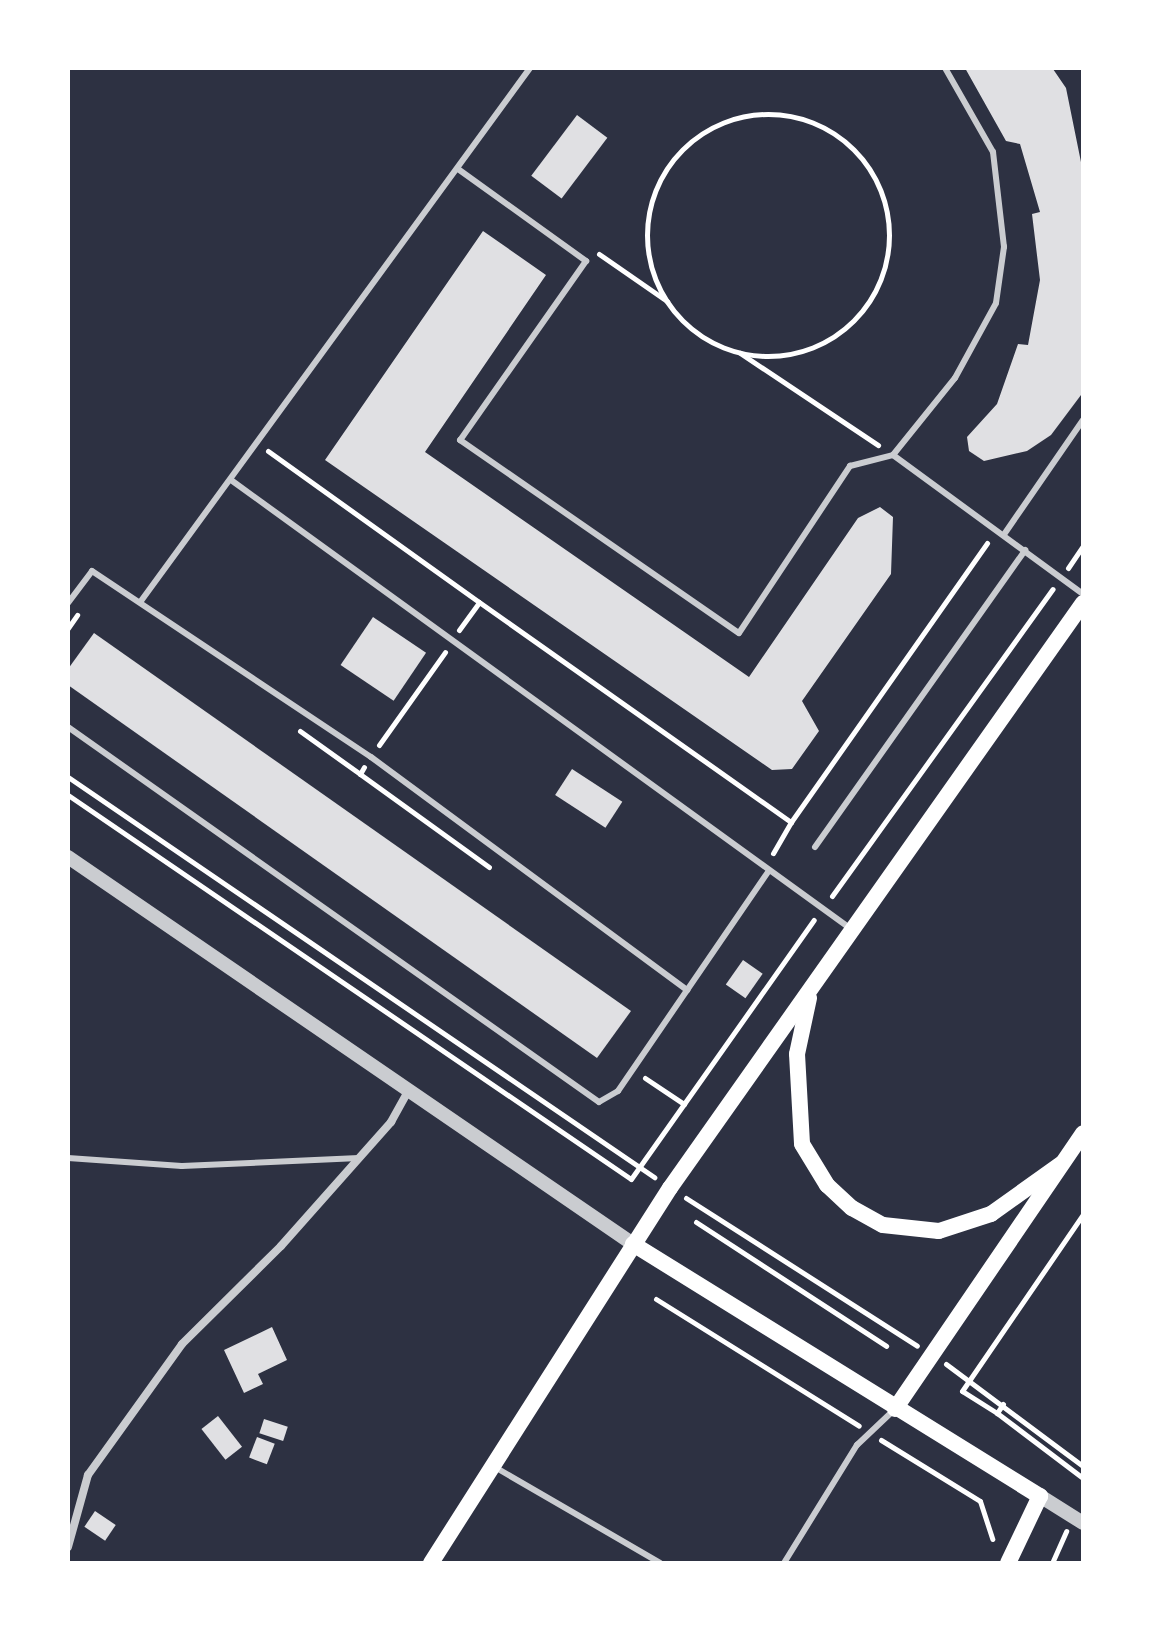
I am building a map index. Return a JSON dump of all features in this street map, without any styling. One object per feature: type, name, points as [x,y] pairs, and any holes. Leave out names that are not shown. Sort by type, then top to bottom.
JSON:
[{"type":"main road","points":[[431,1563],[670,1188],[1083,603]]},
{"type":"main road","points":[[810,993],[797,1054],[802,1144],[827,1185],[852,1208],[883,1225],[939,1231],[991,1214],[1061,1164]]},
{"type":"main road","points":[[895,1409],[1083,1133]]},
{"type":"main road","points":[[633,1244],[1040,1496],[1008,1563]]},
{"type":"street","points":[[68,857],[407,1093],[633,1244]]},
{"type":"street","points":[[68,1547],[88,1475],[182,1344],[359,1158],[407,1093]]},
{"type":"street","points":[[1040,1496],[1083,1523]]},
{"type":"lane","points":[[141,601],[530,68]]},
{"type":"lane","points":[[458,169],[586,261],[460,440],[739,633],[850,466],[893,455],[955,378],[996,303],[1004,247],[993,152],[945,68]]},
{"type":"lane","points":[[1005,533],[1083,420]]},
{"type":"lane","points":[[893,455],[1005,533],[1083,594]]},
{"type":"lane","points":[[231,480],[853,931]]},
{"type":"lane","points":[[815,847],[1025,550]]},
{"type":"lane","points":[[68,603],[92,571],[141,601],[371,757],[687,990]]},
{"type":"lane","points":[[68,727],[589,1099],[610,1099],[768,872]]},
{"type":"lane","points":[[68,1158],[182,1166],[359,1158]]},
{"type":"lane","points":[[784,1563],[870,1433],[895,1409]]},
{"type":"lane","points":[[493,1466],[660,1563]]},
{"type":"path","points":[[739,352],[808,350],[844,330],[872,300],[887,261],[889,220],[877,181],[853,148],[820,124],[780,113],[739,116],[701,132],[671,160],[652,196],[646,237],[672,310],[699,335],[739,352],[893,455]]},
{"type":"path","points":[[257,444],[791,822]]},
{"type":"path","points":[[784,860],[771,852],[997,529]]},
{"type":"path","points":[[68,795],[631,1179],[1083,546]]},
{"type":"path","points":[[296,729],[360,774],[479,602]]},
{"type":"path","points":[[68,628],[82,608]]},
{"type":"path","points":[[68,777],[670,1188],[970,1379],[1083,1466]]},
{"type":"path","points":[[820,886],[833,894]]},
{"type":"path","points":[[632,1070],[684,1104]]},
{"type":"path","points":[[1083,1214],[962,1391],[997,1413],[1083,1478]]},
{"type":"path","points":[[696,1222],[886,1346]]},
{"type":"path","points":[[656,1299],[980,1501],[992,1539]]},
{"type":"path","points":[[997,1413],[1003,1404]]},
{"type":"building","points":[[965,68],[1053,69],[1066,88],[1083,172],[1081,395],[1051,435],[1027,451],[984,461],[969,451],[967,437],[997,404],[1018,344],[1028,345],[1040,280],[1032,214],[1040,212],[1020,144],[1006,141]]},
{"type":"building","points":[[577,115],[607,138],[562,199],[531,176]]},
{"type":"building","points":[[483,231],[546,275],[425,452],[749,677],[858,518],[880,507],[893,517],[891,574],[802,701],[819,731],[792,769],[772,770],[325,460]]},
{"type":"building","points":[[373,617],[426,653],[394,701],[341,665]]},
{"type":"building","points":[[94,633],[631,1011],[597,1058],[68,685],[68,669]]},
{"type":"building","points":[[572,769],[622,802],[605,828],[555,795]]},
{"type":"building","points":[[743,960],[763,974],[745,998],[726,985]]},
{"type":"building","points":[[272,1327],[287,1360],[258,1374],[263,1384],[244,1393],[224,1350]]},
{"type":"building","points":[[218,1416],[242,1447],[225,1460],[201,1429]]},
{"type":"building","points":[[264,1419],[288,1427],[283,1441],[259,1433]]},
{"type":"building","points":[[257,1437],[275,1444],[267,1464],[249,1458]]},
{"type":"building","points":[[95,1511],[116,1525],[105,1541],[84,1527]]}]
